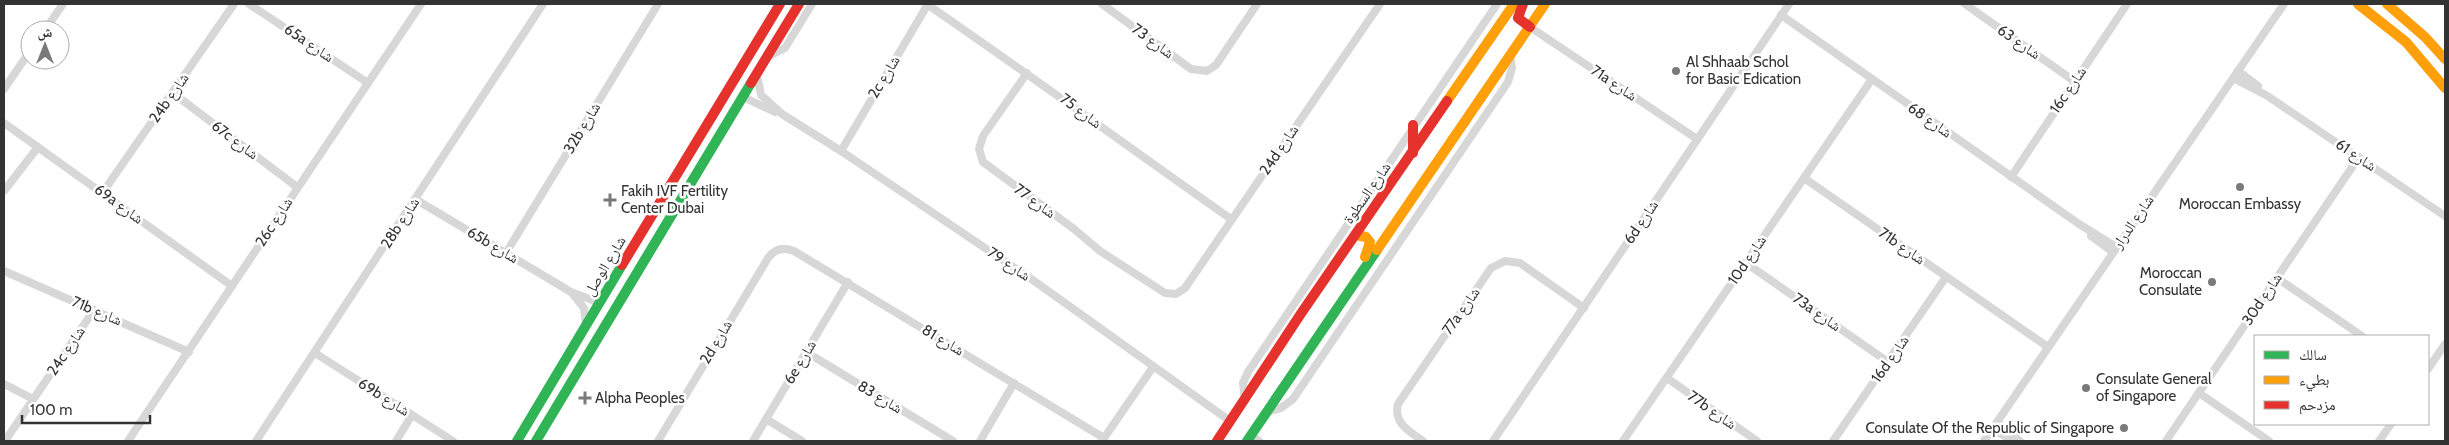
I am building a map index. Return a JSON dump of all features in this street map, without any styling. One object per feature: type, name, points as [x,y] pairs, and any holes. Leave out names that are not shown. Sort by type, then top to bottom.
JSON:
[{"type":"main road","name":"شارع الوصل","points":[[517,441],[780,4]]},
{"type":"main road","points":[[536,441],[799,4]]},
{"type":"main road","name":"شارع السطوة","points":[[1217,441],[1514,4]]},
{"type":"main road","points":[[1523,4],[1517,14],[1517,18],[1522,24],[1530,27]]},
{"type":"main road","points":[[1252,439],[1267,412],[1347,290],[1362,271],[1545,4]]},
{"type":"main road","points":[[2358,4],[2400,36],[2429,67],[2445,88]]},
{"type":"main road","points":[[2387,4],[2425,36],[2445,60]]},
{"type":"main road","points":[[743,97],[739,94],[738,88],[750,66],[753,50]]},
{"type":"main road","points":[[1413,125],[1413,153]]},
{"type":"main road","points":[[1347,290],[1352,276],[1371,247],[1369,238],[1356,235]]},
{"type":"main road","points":[[536,441],[548,413],[604,314],[604,307],[600,303]]},
{"type":"street","points":[[52,20],[63,4]]},
{"type":"street","name":"24b شارع","points":[[103,192],[234,4]]},
{"type":"street","name":"65a شارع","points":[[249,4],[368,83]]},
{"type":"street","name":"26c شارع","points":[[128,441],[421,4]]},
{"type":"street","name":"28b شارع","points":[[256,441],[543,4]]},
{"type":"street","name":"32b شارع","points":[[506,253],[658,4]]},
{"type":"street","points":[[766,57],[785,48],[812,4]]},
{"type":"street","name":"شارع 75","points":[[928,4],[1232,219]]},
{"type":"street","name":"2c شارع","points":[[840,151],[928,4]]},
{"type":"street","name":"شارع 73","points":[[1102,4],[1191,69],[1207,71],[1216,65],[1257,4]]},
{"type":"street","name":"24d شارع","points":[[1176,294],[1186,288],[1380,4]]},
{"type":"street","name":"شارع السطوة","points":[[1245,400],[1243,383],[1248,372],[1413,125],[1497,4]]},
{"type":"street","name":"6d شارع","points":[[1493,441],[1789,4]]},
{"type":"street","name":"شارع 63","points":[[1965,4],[2074,81]]},
{"type":"street","name":"16c شارع","points":[[2011,177],[2127,4]]},
{"type":"street","name":"شارع الدرار","points":[[1984,441],[2284,4]]},
{"type":"street","name":"شارع 68","points":[[1781,15],[2115,249]]},
{"type":"street","name":"71a شارع","points":[[1530,27],[1698,139]]},
{"type":"street","points":[[1267,412],[1286,405],[1294,397],[1406,236],[1508,82],[1512,68],[1510,56]]},
{"type":"street","points":[[4,89],[20,66]]},
{"type":"street","name":"شارع 79","points":[[757,73],[761,95],[782,114]]},
{"type":"street","name":"شارع 77","points":[[1028,73],[980,142],[980,156],[983,162],[1074,229],[1100,251],[1165,294],[1176,294]]},
{"type":"street","name":"شارع 61","points":[[2236,74],[2445,216]]},
{"type":"street","name":"10d شارع","points":[[1623,441],[1872,79]]},
{"type":"street","name":"67c شارع","points":[[173,93],[297,187]]},
{"type":"street","name":"شارع 79","points":[[743,97],[782,114],[1037,282],[1153,368],[1230,422]]},
{"type":"street","name":"69a شارع","points":[[4,124],[103,192],[232,286]]},
{"type":"street","points":[[4,191],[38,147]]},
{"type":"street","name":"30d شارع","points":[[2166,441],[2359,157]]},
{"type":"street","name":"71b شارع","points":[[1804,178],[2000,314],[2009,325],[2047,349]]},
{"type":"street","name":"65b شارع","points":[[415,199],[571,292],[600,303]]},
{"type":"street","name":"شارع 81","points":[[780,249],[794,251],[848,282],[1103,439]]},
{"type":"street","name":"2d شارع","points":[[658,441],[768,258],[780,249]]},
{"type":"street","name":"77a شارع","points":[[1424,441],[1399,421],[1397,415],[1398,404],[1491,268],[1505,260],[1520,264],[1584,308]]},
{"type":"street","name":"73a شارع","points":[[1746,263],[1888,362]]},
{"type":"street","name":"71b شارع","points":[[4,271],[189,352]]},
{"type":"street","name":"16d شارع","points":[[1833,441],[1946,277]]},
{"type":"street","points":[[2277,278],[2361,335]]},
{"type":"street","name":"6e شارع","points":[[752,441],[848,282]]},
{"type":"street","name":"65b شارع","points":[[571,292],[584,308],[586,325]]},
{"type":"street","name":"24c شارع","points":[[6,441],[94,310]]},
{"type":"street","points":[[2429,368],[2445,344]]},
{"type":"street","name":"شارع 83","points":[[806,352],[953,441]]},
{"type":"street","name":"69b شارع","points":[[315,353],[454,441]]},
{"type":"street","points":[[1103,439],[1153,368]]},
{"type":"street","name":"77b شارع","points":[[1666,378],[1757,441]]},
{"type":"street","points":[[980,441],[1014,383]]},
{"type":"street","points":[[4,384],[33,400]]},
{"type":"street","points":[[2199,393],[2269,441]]},
{"type":"street","points":[[396,441],[412,415]]},
{"type":"street","points":[[766,419],[802,441]]},
{"type":"street","points":[[1995,425],[2013,441]]},
{"type":"street","points":[[1995,425],[2020,441]]},
{"type":"street","points":[[2379,441],[2390,425]]},
{"type":"traffic: fast","points":[[536,441],[751,83]]},
{"type":"traffic: fast","points":[[1247,441],[1377,250]]},
{"type":"traffic: fast","points":[[517,441],[622,265]]},
{"type":"traffic: slow","points":[[1447,101],[1514,4]]},
{"type":"traffic: slow","points":[[1377,250],[1545,4]]},
{"type":"traffic: slow","points":[[2358,4],[2406,42],[2445,88]]},
{"type":"traffic: slow","points":[[2387,4],[2425,37],[2445,59]]},
{"type":"traffic: slow","points":[[1356,235],[1366,237],[1370,242],[1365,257]]},
{"type":"traffic: jam","points":[[622,265],[780,4]]},
{"type":"traffic: jam","points":[[751,83],[799,4]]},
{"type":"traffic: jam","points":[[1523,4],[1518,18],[1530,27]]},
{"type":"traffic: jam","points":[[1217,441],[1300,315],[1447,101]]},
{"type":"traffic: jam","points":[[1413,125],[1413,153]]},
{"type":"place","name":"Al Shhaab Schol for Basic Edication","points":[[1676,71]]},
{"type":"place","name":"Moroccan Embassy","points":[[2240,187]]},
{"type":"place","name":"Fakih IVF Fertility Center Dubai","points":[[610,200]]},
{"type":"place","name":"Moroccan Consulate","points":[[2212,282]]},
{"type":"place","name":"Consulate General of Singapore","points":[[2086,388]]},
{"type":"place","name":"Alpha Peoples","points":[[585,398]]},
{"type":"place","name":"Consulate Of the Republic of Singapore","points":[[2124,428]]}]
